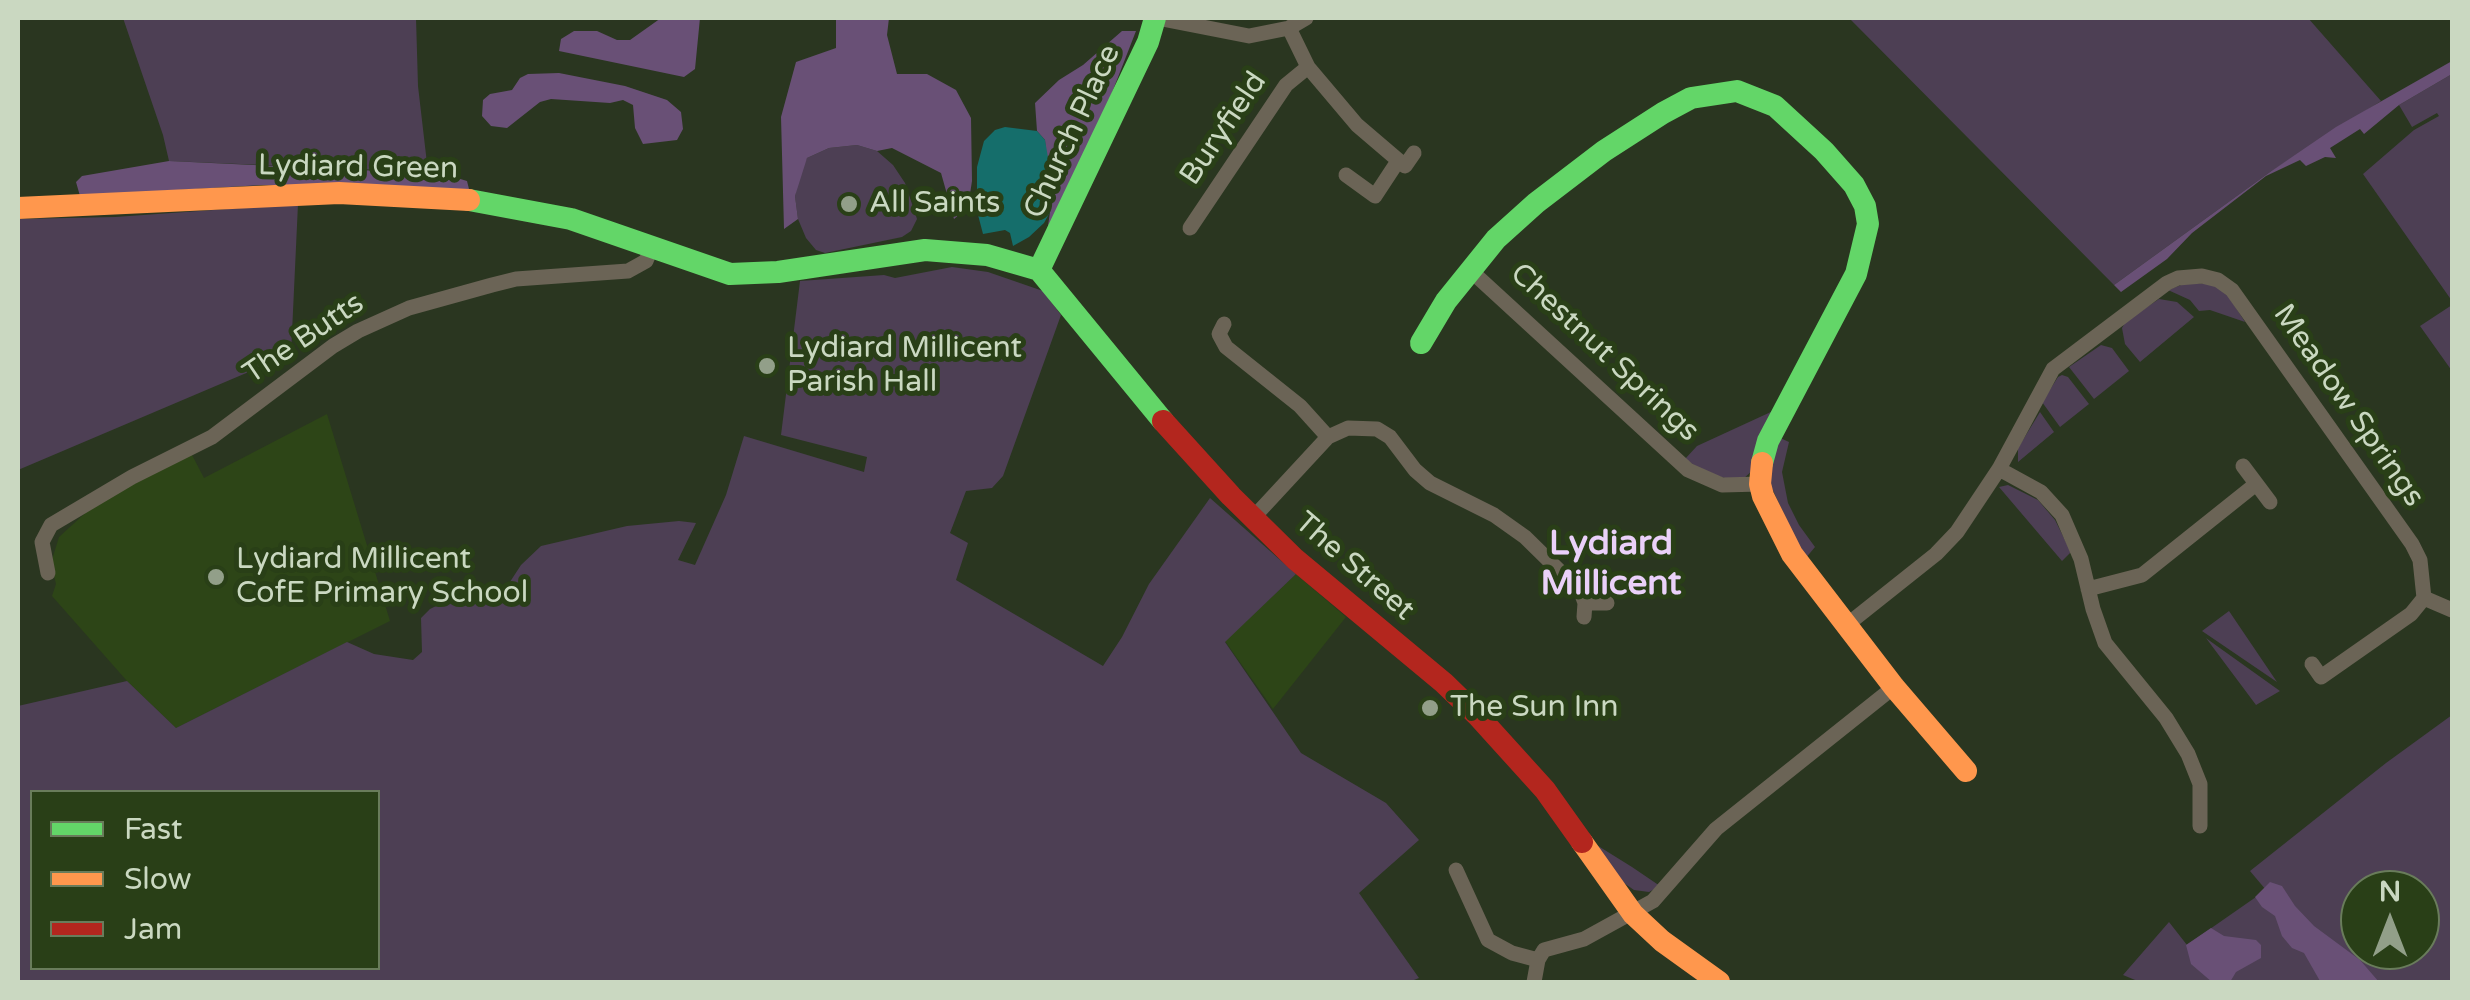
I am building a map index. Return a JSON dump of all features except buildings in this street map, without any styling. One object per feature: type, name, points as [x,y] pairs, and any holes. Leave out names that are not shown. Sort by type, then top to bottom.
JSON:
[{"type":"street","points":[[1156,18],[1238,36],[1289,28],[1306,18]]},
{"type":"street","name":"Church Place","points":[[1039,270],[1118,109],[1156,18]]},
{"type":"street","name":"Buryfield","points":[[1289,28],[1308,67],[1357,125],[1398,161]]},
{"type":"street","name":"Buryfield","points":[[1190,228],[1286,85],[1308,67]]},
{"type":"street","name":"Chestnut Springs","points":[[1422,343],[1446,301],[1469,269],[1496,239],[1604,151],[1662,112],[1691,98],[1737,91],[1776,106],[1854,185],[1865,206],[1868,224],[1856,274],[1768,442],[1760,484],[1722,485],[1688,470],[1469,269]]},
{"type":"street","points":[[1346,175],[1374,196],[1398,161],[1405,166],[1414,153]]},
{"type":"street","name":"Lydiard Green","points":[[18,208],[338,193],[430,196],[540,211],[652,246],[706,268],[739,275],[925,250],[987,255],[1039,270]]},
{"type":"street","name":"The Butts","points":[[48,573],[42,542],[50,526],[132,477],[212,438],[358,331],[409,308],[492,284],[628,270],[646,260],[652,246]]},
{"type":"street","name":"The Street","points":[[1039,270],[1186,448],[1295,558],[1444,684],[1515,754],[1553,800],[1633,914],[1662,942],[1718,982]]},
{"type":"street","name":"Meadow Springs","points":[[1999,469],[2053,369],[2161,286],[2191,276],[2218,280],[2236,294],[2412,544],[2424,576],[2424,598]]},
{"type":"street","points":[[1224,324],[1219,334],[1226,347],[1300,406],[1328,438]]},
{"type":"street","points":[[1253,518],[1328,438],[1358,427],[1384,432],[1430,483],[1525,536],[1576,586],[1585,610],[1606,602]]},
{"type":"street","points":[[2243,466],[2270,502]]},
{"type":"street","points":[[1848,624],[1947,543],[1999,469],[2041,492],[2062,515],[2073,536],[2105,643],[2166,718],[2188,754],[2200,784],[2200,826]]},
{"type":"street","points":[[1760,484],[1777,529],[1792,554],[1894,687],[1966,771]]},
{"type":"street","points":[[2088,589],[2142,575],[2256,484]]},
{"type":"street","points":[[2321,677],[2411,614],[2424,598],[2452,610]]},
{"type":"street","points":[[1534,982],[1538,960],[1548,948],[1584,938],[1633,914],[1661,894],[1716,828],[1894,687]]},
{"type":"street","points":[[1456,870],[1488,940],[1538,960]]},
{"type":"shaded area","points":[[123,18],[416,18],[418,86],[428,172],[169,161]]},
{"type":"shaded area","points":[[661,18],[700,18],[695,69],[684,77],[559,51],[561,39],[574,31],[597,31],[617,40],[630,40]]},
{"type":"shaded area","points":[[836,18],[889,18],[887,35],[897,74],[927,74],[956,90],[971,118],[972,181],[968,207],[954,219],[941,173],[892,148],[877,151],[857,145],[829,148],[807,158],[795,196],[798,219],[784,229],[781,117],[796,62],[836,48]]},
{"type":"shaded area","points":[[1849,18],[2308,18],[2381,101],[2270,172],[2114,285]]},
{"type":"shaded area","points":[[1122,31],[1136,31],[1076,185],[1047,233],[1050,212],[1045,140],[1037,131],[1035,103]]},
{"type":"shaded area","points":[[2452,61],[2452,74],[2399,105],[2364,134],[2360,129],[2330,148],[2336,158],[2325,157],[2306,166],[2300,160],[2266,176],[2121,292],[2114,285],[2270,172],[2336,127]]},
{"type":"shaded area","points":[[559,73],[625,86],[667,100],[681,112],[683,129],[677,140],[643,144],[635,128],[633,105],[623,100],[610,103],[551,99],[540,102],[507,128],[491,126],[482,116],[483,100],[490,94],[512,90],[528,74]]},
{"type":"shaded area","points":[[2452,74],[2452,301],[2363,174],[2414,130],[2439,116],[2437,113],[2412,127],[2399,105]]},
{"type":"shaded area","points":[[857,145],[877,151],[893,165],[905,183],[917,219],[911,231],[902,237],[825,253],[816,250],[798,219],[795,196],[800,172],[807,158],[829,148]]},
{"type":"shaded area","points":[[169,161],[444,174],[467,181],[470,193],[262,185],[80,196],[76,182],[82,176]]},
{"type":"shaded area","points":[[298,204],[291,354],[18,470],[18,219],[115,217]]},
{"type":"shaded area","points":[[952,267],[988,272],[1043,291],[1061,315],[1003,476],[992,488],[966,491],[950,533],[968,543],[956,580],[1103,666],[1149,584],[1210,498],[1296,574],[1225,642],[1301,753],[1386,803],[1419,840],[1359,893],[1419,978],[1409,982],[18,982],[18,706],[127,681],[176,728],[347,642],[374,654],[413,660],[422,652],[421,618],[430,609],[442,603],[482,601],[506,588],[521,565],[541,546],[627,526],[696,523],[678,560],[695,565],[726,495],[744,436],[864,472],[867,457],[781,435],[800,281],[884,275],[895,278]]},
{"type":"shaded area","points":[[2189,282],[2215,285],[2229,297],[2245,322],[2210,310],[2199,311],[2190,300],[2168,290]]},
{"type":"shaded area","points":[[2159,299],[2177,302],[2194,317],[2140,362],[2125,344],[2122,328],[2126,321]]},
{"type":"shaded area","points":[[2452,305],[2452,371],[2420,326]]},
{"type":"shaded area","points":[[2101,345],[2112,348],[2129,371],[2094,399],[2069,367]]},
{"type":"shaded area","points":[[2062,375],[2068,377],[2089,404],[2060,427],[2042,402]]},
{"type":"shaded area","points":[[1773,411],[1753,470],[1743,479],[1705,473],[1685,459],[1697,446]]},
{"type":"shaded area","points":[[2040,412],[2054,432],[2018,462],[2018,448]]},
{"type":"shaded area","name":"Lydiard Millicent CofE Primary School","points":[[327,414],[390,621],[176,728],[127,681],[52,596],[56,584],[51,563],[59,537],[93,506],[191,453],[204,478]]},
{"type":"shaded area","points":[[1776,436],[1789,442],[1782,472],[1788,503],[1815,547],[1805,559],[1769,482]]},
{"type":"shaded area","points":[[2008,485],[2038,500],[2055,520],[2071,552],[2062,561],[1999,487]]},
{"type":"shaded area","points":[[1296,574],[1346,617],[1273,709],[1225,641]]},
{"type":"shaded area","points":[[2229,611],[2277,682],[2202,631]]},
{"type":"shaded area","points":[[2206,638],[2210,641],[2280,691],[2256,705]]},
{"type":"shaded area","points":[[2452,715],[2452,982],[2140,982],[2123,975],[2169,922],[2187,945],[2266,890],[2250,871]]},
{"type":"shaded area","points":[[1595,844],[1660,886],[1649,892],[1634,890],[1621,881]]},
{"type":"shaded area","points":[[2270,882],[2282,886],[2314,926],[2340,945],[2340,970],[2369,970],[2379,982],[2320,981],[2304,953],[2292,948],[2282,936],[2275,916],[2255,897]]},
{"type":"shaded area","points":[[2211,928],[2224,936],[2256,940],[2261,945],[2261,958],[2236,972],[2230,982],[2212,982],[2191,964],[2186,945]]},
{"type":"water","points":[[1005,127],[1037,131],[1045,140],[1052,181],[1050,212],[1044,223],[1013,246],[1010,233],[1005,230],[983,234],[977,211],[977,167],[984,141],[995,130]]},
{"type":"traffic: fast","points":[[1039,270],[1148,42],[1155,18]]},
{"type":"traffic: fast","points":[[1421,343],[1446,301],[1496,239],[1536,203],[1604,151],[1663,113],[1691,98],[1737,91],[1775,106],[1824,151],[1854,185],[1865,206],[1868,224],[1856,274],[1768,441],[1762,463]]},
{"type":"traffic: fast","points":[[469,200],[571,219],[730,274],[778,272],[925,250],[987,255],[1039,270],[1163,421]]},
{"type":"traffic: slow","points":[[18,208],[339,193],[469,200]]},
{"type":"traffic: slow","points":[[1762,463],[1763,496],[1792,554],[1894,687],[1966,771]]},
{"type":"traffic: slow","points":[[1582,842],[1633,914],[1662,941],[1719,982]]},
{"type":"traffic: jam","points":[[1163,421],[1295,559],[1478,716],[1545,790],[1582,842]]},
{"type":"place","name":"All Saints","points":[[849,204]]},
{"type":"place","name":"Lydiard Millicent Parish Hall","points":[[767,366]]},
{"type":"place","name":"Lydiard Millicent CofE Primary School","points":[[216,577]]},
{"type":"place","name":"The Sun Inn","points":[[1430,708]]},
{"type":"district","name":"Lydiard Millicent","points":[[1611,565]]}]
